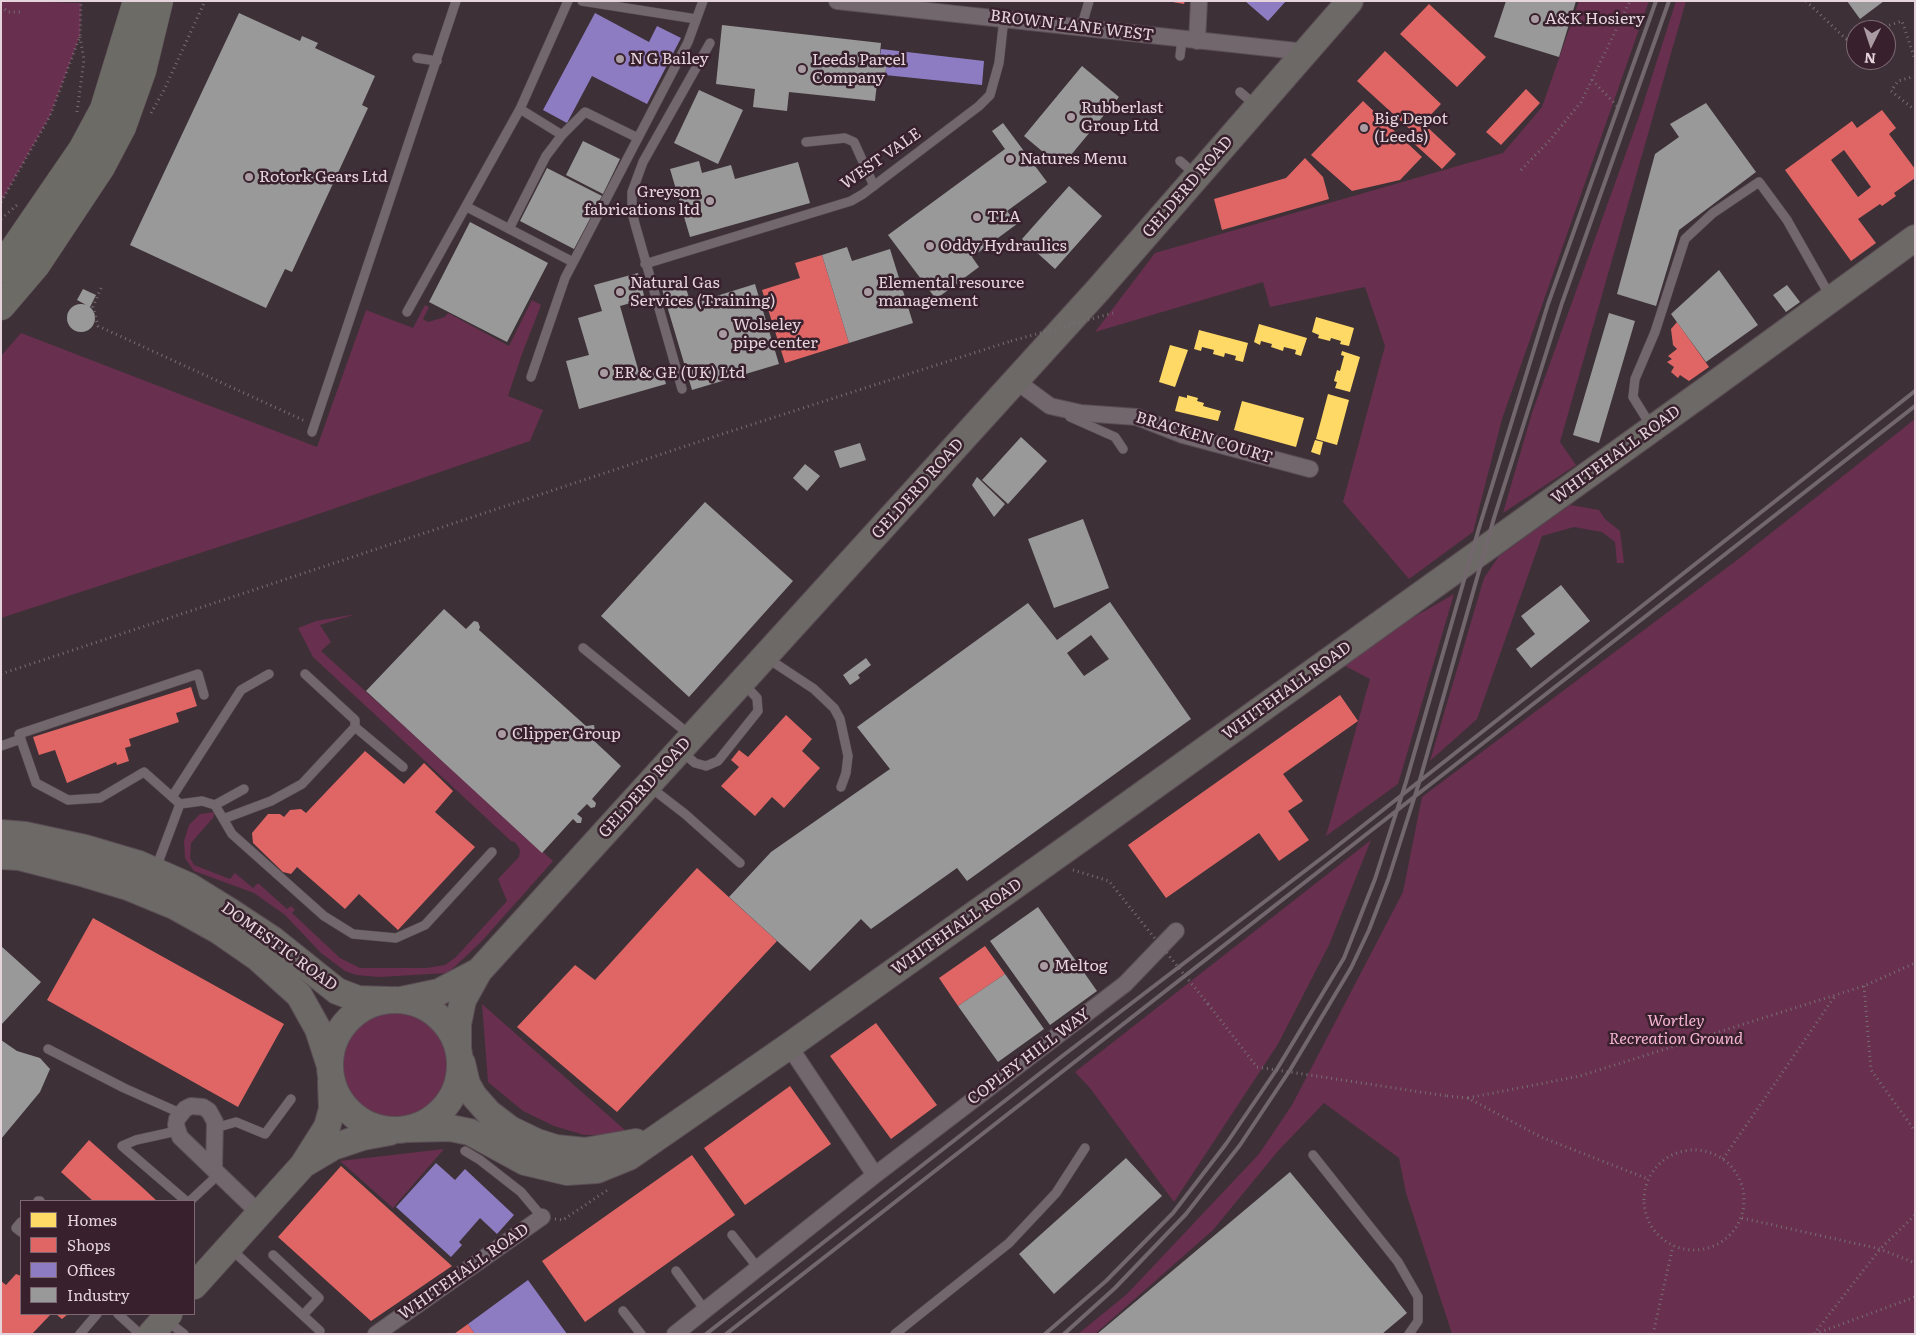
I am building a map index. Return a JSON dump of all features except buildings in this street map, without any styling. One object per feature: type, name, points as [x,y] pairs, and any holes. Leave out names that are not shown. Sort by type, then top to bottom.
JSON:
[{"type":"highway","points":[[1,268],[82,150],[104,108],[137,1]]},
{"type":"highway","points":[[1,306],[41,257],[100,167],[122,127],[142,71],[159,1]]},
{"type":"main road","name":"GELDERD ROAD","points":[[459,1052],[458,1024],[464,1000],[479,971],[1016,381],[1189,168],[1249,100],[1306,52],[1350,1]]},
{"type":"main road","name":"WHITEHALL ROAD","points":[[401,1130],[450,1128],[470,1132],[525,1162],[567,1172],[597,1170],[615,1165],[789,1046],[1653,428],[1915,238]]},
{"type":"main road","name":"DOMESTIC ROAD","points":[[1,833],[25,835],[85,848],[139,864],[189,886],[231,912],[272,939],[337,991],[358,999],[395,1000]]},
{"type":"main road","name":"DOMESTIC ROAD","points":[[1,856],[19,857],[128,887],[174,906],[219,931],[258,958],[299,995],[318,1029],[330,1071]]},
{"type":"main road","name":"GELDERD ROAD","points":[[395,1000],[439,992],[479,971]]},
{"type":"main road","points":[[195,1285],[303,1165],[327,1127],[332,1109],[330,1071],[332,1046],[340,1030],[353,1015],[370,1005],[395,1000],[431,1010],[445,1023],[459,1052],[460,1076],[454,1095],[441,1112],[424,1125],[363,1137],[333,1147],[303,1165]]},
{"type":"main road","name":"WHITEHALL ROAD","points":[[459,1052],[467,1084],[474,1096],[489,1113],[510,1128],[538,1142],[556,1148],[585,1151],[654,1138]]},
{"type":"main road","points":[[330,1071],[337,1096],[348,1111],[362,1122],[378,1129],[401,1130]]},
{"type":"street","name":"BROWN LANE WEST","points":[[838,1],[932,6],[1081,28],[1306,52]]},
{"type":"street","points":[[1190,40],[1199,1]]},
{"type":"street","name":"BRACKEN COURT","points":[[1016,381],[1050,406],[1081,413],[1137,416],[1183,435],[1310,469]]},
{"type":"street","name":"COPLEY HILL WAY","points":[[675,1334],[875,1175],[1125,984],[1176,931]]},
{"type":"street","points":[[789,1046],[875,1175]]},
{"type":"street","points":[[216,1171],[215,1128],[212,1116],[203,1107],[190,1106],[180,1113],[176,1131],[180,1137],[259,1214]]},
{"type":"street","name":"WHITEHALL ROAD","points":[[376,1334],[542,1217]]},
{"type":"lane","points":[[313,428],[456,1]]},
{"type":"lane","points":[[408,312],[428,271],[467,207],[520,109],[568,1]]},
{"type":"lane","points":[[582,1],[696,19]]},
{"type":"lane","points":[[531,377],[565,278],[688,42],[703,1]]},
{"type":"lane","points":[[1081,28],[1089,1]]},
{"type":"lane","name":"WEST VALE","points":[[645,264],[851,201],[874,186],[979,106],[990,95],[999,63],[1004,18]]},
{"type":"lane","points":[[1180,56],[1190,40]]},
{"type":"lane","points":[[682,389],[645,264],[632,212],[634,184],[643,162],[710,43]]},
{"type":"lane","points":[[417,58],[437,61]]},
{"type":"lane","points":[[520,109],[562,135]]},
{"type":"lane","points":[[509,230],[546,156],[562,135],[586,112],[638,138]]},
{"type":"lane","points":[[806,142],[844,138],[854,142],[874,186]]},
{"type":"lane","points":[[1653,428],[1633,397],[1635,380],[1655,332],[1685,239],[1713,212],[1759,182],[1787,220],[1819,281],[1831,299]]},
{"type":"lane","points":[[467,207],[573,262]]},
{"type":"lane","points":[[1050,406],[1060,414],[1115,437],[1123,449]]},
{"type":"lane","points":[[583,648],[686,743],[695,763],[706,766],[718,761],[758,711],[757,698],[742,682]]},
{"type":"lane","points":[[765,657],[814,689],[834,708],[841,724],[848,756],[846,772],[841,787]]},
{"type":"lane","points":[[204,695],[198,674],[19,734],[36,783],[68,800],[100,798],[144,772],[180,804],[202,801],[215,805],[232,834],[324,916],[353,934],[396,938],[425,925],[492,852]]},
{"type":"lane","points":[[172,797],[241,690],[269,674]]},
{"type":"lane","points":[[223,819],[270,801],[302,784],[355,727],[355,720],[305,674]]},
{"type":"lane","points":[[355,727],[403,767]]},
{"type":"lane","points":[[1,746],[21,739]]},
{"type":"lane","points":[[648,786],[685,814],[740,863]]},
{"type":"lane","points":[[215,805],[244,790]]},
{"type":"lane","points":[[155,871],[180,804]]},
{"type":"lane","points":[[48,1049],[124,1088],[180,1113]]},
{"type":"lane","points":[[215,1128],[236,1122],[264,1134],[291,1099]]},
{"type":"lane","points":[[176,1131],[136,1140],[122,1146],[187,1200]]},
{"type":"lane","points":[[895,1334],[1009,1243],[1056,1193],[1085,1148]]},
{"type":"lane","name":"WHITEHALL ROAD","points":[[465,1151],[480,1160],[521,1192],[542,1217]]},
{"type":"lane","points":[[1313,1155],[1398,1262],[1418,1298],[1418,1321],[1409,1334]]},
{"type":"lane","points":[[189,1200],[216,1171]]},
{"type":"lane","points":[[732,1235],[758,1268]]},
{"type":"lane","points":[[229,1248],[320,1331]]},
{"type":"lane","points":[[273,1255],[319,1298],[303,1315]]},
{"type":"lane","points":[[676,1271],[705,1310]]},
{"type":"lane","points":[[624,1311],[641,1334]]},
{"type":"lane","points":[[80,1334],[97,1315]]},
{"type":"lane","points":[[119,1315],[140,1334]]},
{"type":"path","points":[[76,117],[84,60],[80,36],[82,1]]},
{"type":"path","points":[[150,114],[164,90],[205,1]]},
{"type":"path","points":[[1521,170],[1550,140],[1581,102],[1604,51],[1630,1]]},
{"type":"path","points":[[1806,1],[1846,40]]},
{"type":"path","points":[[3,7],[8,12],[22,12]]},
{"type":"path","points":[[1,15],[3,7]]},
{"type":"path","points":[[1896,23],[1902,21],[1915,59]]},
{"type":"path","points":[[1,202],[50,116],[80,36]]},
{"type":"path","points":[[1915,76],[1898,81],[1891,91],[1915,110]]},
{"type":"path","points":[[1592,80],[1619,108]]},
{"type":"path","points":[[1,219],[22,201]]},
{"type":"path","points":[[101,288],[93,307],[98,326],[313,428]]},
{"type":"path","points":[[1,674],[714,437],[1011,341],[1113,313]]},
{"type":"path","points":[[1070,869],[1109,881],[1257,1067],[1447,1096],[1468,1098],[1580,1076],[1864,986],[1915,963]]},
{"type":"path","points":[[1864,986],[1871,1070],[1915,1131]]},
{"type":"path","points":[[1723,1158],[1836,995]]},
{"type":"path","points":[[1468,1098],[1541,1137],[1648,1179]]},
{"type":"path","points":[[1694,1150],[1709,1152],[1723,1158],[1734,1169],[1742,1182],[1745,1206],[1742,1218],[1735,1231],[1725,1241],[1712,1248],[1692,1250],[1673,1246],[1659,1237],[1650,1225],[1645,1213],[1643,1201],[1648,1179],[1666,1158],[1679,1152],[1694,1150]]},
{"type":"path","points":[[1814,1334],[1880,1248],[1915,1215]]},
{"type":"path","points":[[1742,1218],[1880,1248],[1915,1262]]},
{"type":"path","points":[[1653,1334],[1673,1246]]},
{"type":"path","points":[[1814,1334],[1915,1297]]},
{"type":"green space","points":[[1,1],[81,3],[80,36],[50,116],[1,202]]},
{"type":"green space","points":[[1579,1],[1649,1],[1502,419],[1473,532],[1409,579],[1343,502],[1385,346],[1365,287],[1270,307],[1263,282],[1095,332],[1155,253],[1503,153],[1542,107]]},
{"type":"green space","points":[[1676,1],[1686,1],[1560,442],[1576,465],[1503,513],[1532,413],[1640,114]]},
{"type":"green space","points":[[532,300],[541,305],[508,396],[543,410],[530,441],[298,521],[1,618],[1,356],[21,333],[317,447],[366,310],[413,328],[425,305],[429,307],[423,319],[428,322],[445,317],[448,313],[509,346]]},
{"type":"green space","name":"Wortley Recreation Ground","points":[[1915,419],[1915,1334],[1452,1334],[1406,1193],[1399,1158],[1324,1103],[1278,1151],[1213,1230],[1095,1334],[1078,1334],[1127,1294],[1259,1154],[1292,1105],[1403,892],[1422,797],[1737,560]]},
{"type":"green space","points":[[1570,505],[1599,510],[1605,519],[1620,531],[1624,563],[1617,563],[1615,542],[1602,532],[1574,527],[1542,536],[1477,719],[1430,761],[1484,578],[1499,556]]},
{"type":"green space","points":[[1454,594],[1398,784],[1326,836],[1370,679],[1345,666],[1407,621]]},
{"type":"green space","points":[[356,614],[320,625],[331,642],[321,651],[553,861],[481,942],[448,973],[379,977],[356,975],[345,971],[321,953],[285,915],[254,893],[194,871],[185,858],[184,841],[189,825],[200,814],[215,812],[213,818],[191,843],[190,858],[194,865],[230,879],[235,873],[253,888],[258,883],[287,909],[291,906],[295,910],[292,913],[340,958],[360,968],[427,968],[445,965],[456,957],[507,901],[498,879],[519,857],[520,850],[515,842],[511,841],[313,657],[298,628],[316,621]]},
{"type":"green space","points":[[1371,840],[1329,945],[1278,1044],[1174,1202],[1090,1088],[1075,1072]]},
{"type":"green space","points":[[482,1004],[626,1131],[609,1135],[584,1135],[554,1126],[523,1111],[488,1082]]},
{"type":"green space","points":[[395,1012],[415,1016],[433,1027],[444,1045],[448,1065],[444,1085],[433,1103],[415,1114],[395,1118],[375,1114],[357,1103],[346,1085],[342,1065],[346,1045],[357,1027],[375,1016]]},
{"type":"green space","points":[[444,1149],[393,1208],[340,1161]]},
{"type":"railway","points":[[1045,1334],[1106,1281],[1173,1213],[1226,1144],[1277,1069],[1344,958],[1375,879],[1406,782],[1479,528],[1548,304],[1656,1]]},
{"type":"railway","points":[[1064,1334],[1115,1288],[1186,1214],[1240,1145],[1290,1070],[1351,968],[1369,930],[1388,880],[1419,783],[1494,518],[1562,303],[1669,1]]},
{"type":"railway","points":[[706,1334],[1061,1057],[1327,854],[1915,391]]},
{"type":"railway","points":[[726,1334],[1915,406]]},
{"type":"place","name":"A&K Hosiery","points":[[1535,19]]},
{"type":"place","name":"N G Bailey","points":[[620,59]]},
{"type":"place","name":"Leeds Parcel Company","points":[[802,69]]},
{"type":"place","name":"Rubberlast Group Ltd","points":[[1071,117]]},
{"type":"place","name":"Big Depot (Leeds)","points":[[1364,128]]},
{"type":"place","name":"Natures Menu","points":[[1010,159]]},
{"type":"place","name":"Rotork Gears Ltd","points":[[249,177]]},
{"type":"place","name":"Greyson fabrications ltd","points":[[710,201]]},
{"type":"place","name":"TLA","points":[[977,217]]},
{"type":"place","name":"Oddy Hydraulics","points":[[930,246]]},
{"type":"place","name":"Natural Gas Services (Training)","points":[[620,292]]},
{"type":"place","name":"Elemental resource management","points":[[868,292]]},
{"type":"place","name":"Wolseley pipe center","points":[[723,334]]},
{"type":"place","name":"ER & GE (UK) Ltd","points":[[604,373]]},
{"type":"place","name":"Clipper Group","points":[[502,734]]},
{"type":"place","name":"Meltog","points":[[1044,966]]}]
